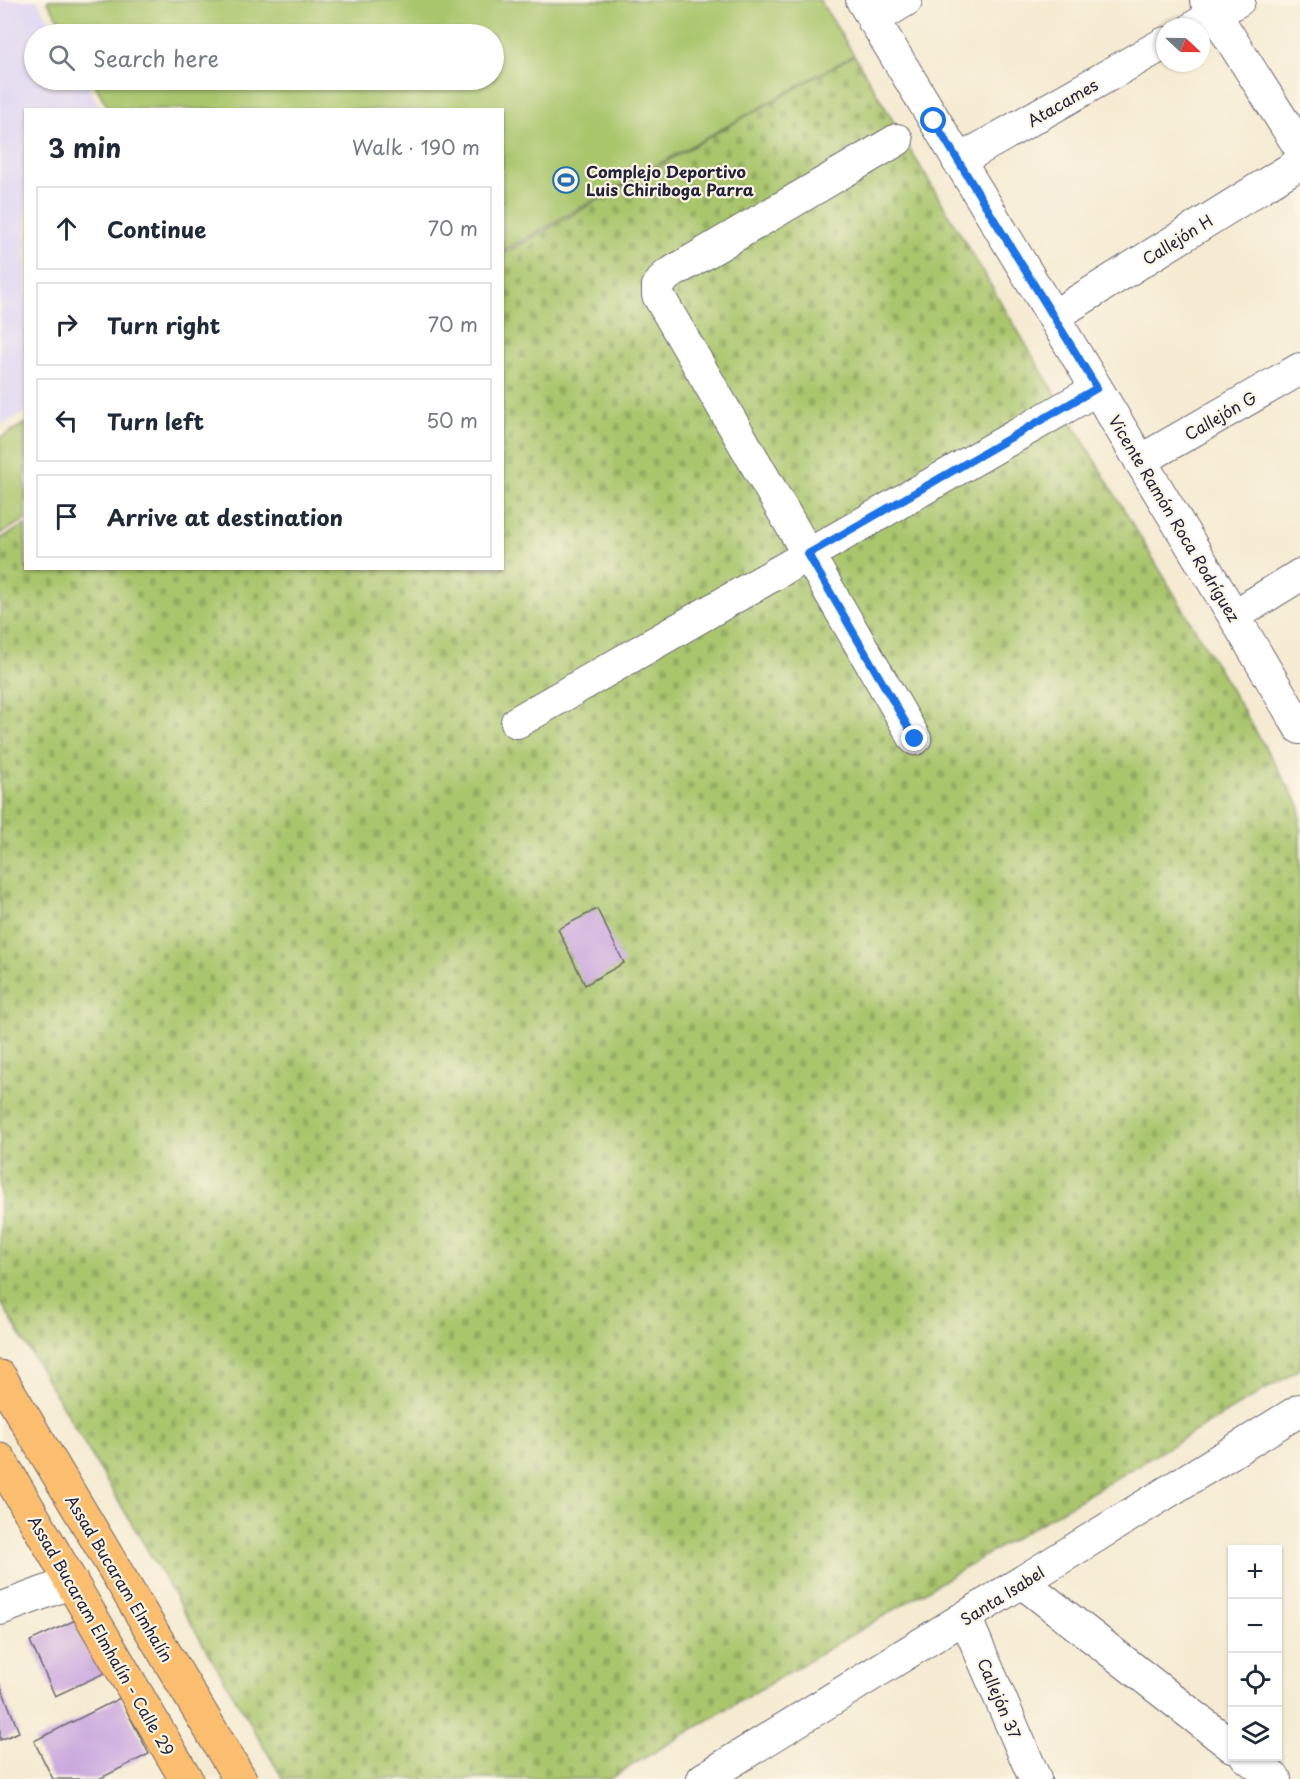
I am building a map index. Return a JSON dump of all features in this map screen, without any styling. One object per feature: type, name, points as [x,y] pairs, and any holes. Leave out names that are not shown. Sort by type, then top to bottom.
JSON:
[{"type":"main road","name":"Assad Bucaram Elmhalín","points":[[0,1377],[240,1779]]},
{"type":"main road","name":"Assad Bucaram Elmhalín - Calle 29","points":[[0,1460],[186,1779]]},
{"type":"street","points":[[868,10],[906,0]]},
{"type":"street","name":"Vicente Ramón Roca Rodríguez","points":[[868,10],[1300,728]]},
{"type":"street","points":[[1214,10],[1300,148]]},
{"type":"street","name":"Atacames","points":[[958,161],[1156,49]]},
{"type":"street","points":[[897,140],[666,276],[658,286],[658,295],[915,739]]},
{"type":"street","name":"Callejón H","points":[[1054,316],[1300,163]]},
{"type":"street","name":"Callejón G","points":[[1140,461],[1300,369]]},
{"type":"street","points":[[517,722],[1097,388]]},
{"type":"street","points":[[1234,616],[1300,575]]},
{"type":"street","name":"Assad Bucaram Elmhalín","points":[[0,1400],[226,1779]]},
{"type":"street","name":"Santa Isabel","points":[[703,1779],[1300,1410]]},
{"type":"street","name":"Assad Bucaram Elmhalín","points":[[0,1441],[199,1779]]},
{"type":"street","points":[[0,1609],[72,1582]]},
{"type":"street","points":[[1022,1582],[1228,1742]]},
{"type":"street","name":"Callejón 37","points":[[965,1617],[1035,1779]]},
{"type":"street","points":[[1252,1761],[1275,1779]]},
{"type":"shaded area","points":[[0,0],[37,0],[51,24],[24,24],[24,90],[90,90],[100,108],[24,108],[24,413],[0,427]]},
{"type":"green space","name":"Complejo Deportivo Luis Chiriboga Parra","points":[[47,0],[820,0],[854,55],[504,250],[504,108],[108,108],[98,90],[504,90],[504,24],[61,24]]},
{"type":"green space","points":[[854,55],[1300,806],[1300,1369],[609,1779],[283,1779],[0,1301],[0,539],[24,526],[24,570],[504,570],[504,253]]},
{"type":"green space","points":[[24,424],[24,521],[0,534],[0,438]]},
{"type":"building","points":[[597,909],[624,963],[585,985],[558,929]]},
{"type":"building","points":[[82,1617],[107,1672],[55,1696],[30,1641]]},
{"type":"building","points":[[0,1684],[19,1732],[0,1740]]},
{"type":"building","points":[[120,1698],[149,1754],[99,1779],[53,1779],[34,1741]]},
{"type":"place","name":"Complejo Deportivo Luis Chiriboga Parra","points":[[566,180]]},
{"type":"route","points":[[915,739],[808,554],[1097,388],[934,121]]}]
